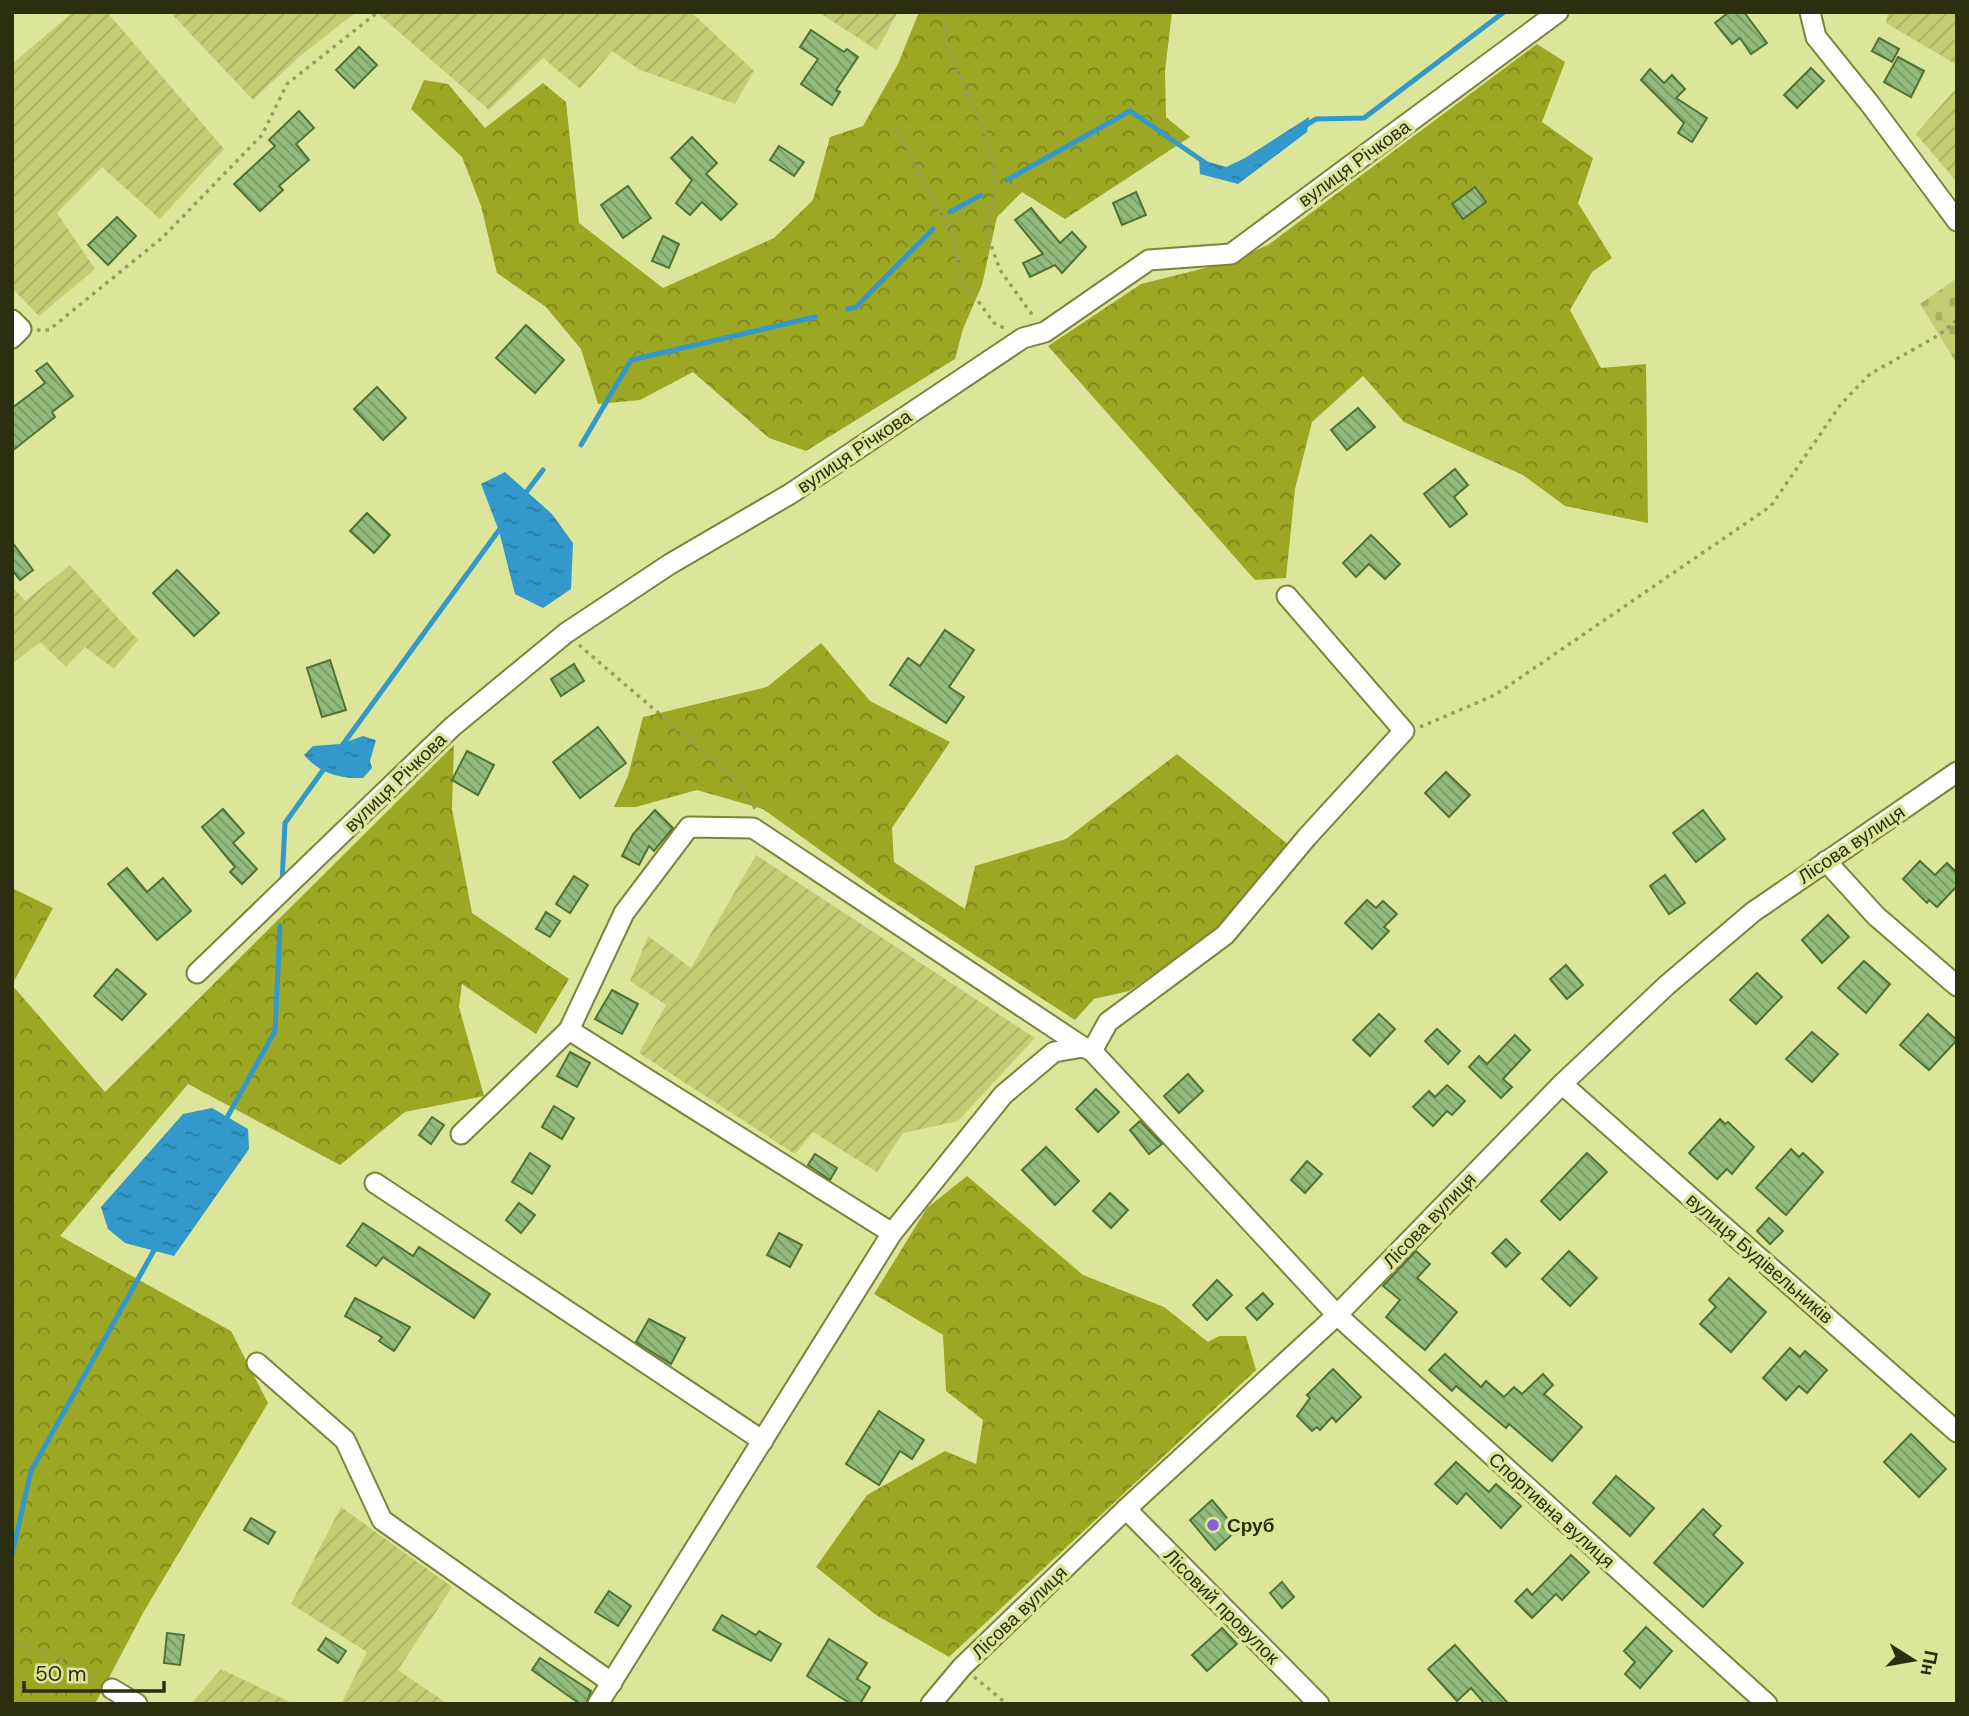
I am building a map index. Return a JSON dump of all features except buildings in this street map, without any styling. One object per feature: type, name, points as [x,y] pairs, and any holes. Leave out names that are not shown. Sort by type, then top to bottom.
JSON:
[{"type":"street","name":"вулиця Річкова","points":[[197,973],[452,727],[566,633],[670,564],[790,494],[1023,338],[1045,332],[1149,260],[1231,254],[1559,12]]},
{"type":"street","points":[[1810,12],[1816,37],[1870,104],[1957,221]]},
{"type":"street","points":[[598,1704],[892,1233],[1003,1095],[1054,1052],[1087,1049],[1108,1022],[1225,935],[1307,837],[1404,731],[1287,596]]},
{"type":"street","name":"Лісова вулиця","points":[[931,1704],[962,1667],[1126,1509],[1336,1315],[1562,1084],[1667,985],[1753,912],[1957,772]]},
{"type":"street","name":"Спортивна вулиця","points":[[569,1030],[625,913],[689,827],[753,828],[1087,1049],[1336,1315],[1767,1704]]},
{"type":"street","points":[[1826,861],[1876,915],[1957,986]]},
{"type":"street","points":[[461,1134],[569,1030],[892,1233]]},
{"type":"street","name":"вулиця Будівельників","points":[[1562,1084],[1957,1432]]},
{"type":"street","points":[[376,1183],[763,1441]]},
{"type":"street","points":[[257,1363],[345,1440],[382,1520],[612,1683]]},
{"type":"street","name":"Лісовий провулок","points":[[1126,1509],[1319,1704]]},
{"type":"street","points":[[112,1689],[137,1704]]},
{"type":"path","points":[[15,329],[49,330],[163,236],[262,135],[286,84],[378,12]]},
{"type":"path","points":[[948,12],[944,40],[986,135],[995,171],[994,201],[986,231],[1000,270],[1045,332]]},
{"type":"path","points":[[895,127],[954,238],[960,276],[995,323],[1023,338]]},
{"type":"path","points":[[1404,731],[1433,724],[1495,695],[1771,506],[1841,404],[1870,374],[1939,335],[1957,320]]},
{"type":"path","points":[[566,633],[733,777],[763,818]]},
{"type":"path","points":[[12,1642],[42,1650],[85,1669],[112,1689]]},
{"type":"path","points":[[962,1667],[1007,1704]]},
{"type":"green space","points":[[73,12],[107,12],[224,149],[160,219],[102,167],[57,213],[95,269],[39,316],[12,288],[12,64]]},
{"type":"green space","points":[[170,12],[356,12],[299,57],[253,100]]},
{"type":"green space","points":[[376,12],[691,12],[754,71],[735,104],[640,70],[612,51],[580,89],[543,58],[489,110]]},
{"type":"green space","points":[[818,12],[898,12],[877,50]]},
{"type":"green space","points":[[919,12],[1172,12],[1165,71],[1166,117],[1190,137],[1065,219],[1022,192],[997,217],[982,285],[963,329],[955,359],[806,451],[769,438],[693,372],[640,400],[598,404],[581,349],[546,307],[497,273],[481,206],[462,157],[411,109],[424,80],[448,84],[485,128],[543,83],[566,102],[579,223],[663,288],[774,238],[813,200],[830,137],[863,126],[898,64]]},
{"type":"green space","points":[[1888,12],[1957,12],[1957,65],[1886,23]]},
{"type":"green space","points":[[1537,44],[1565,62],[1542,122],[1593,158],[1578,203],[1612,258],[1592,272],[1570,310],[1601,368],[1646,364],[1648,523],[1565,506],[1523,475],[1404,422],[1363,376],[1312,422],[1295,489],[1286,578],[1255,580],[1048,346],[1141,284],[1229,262],[1268,245]]},
{"type":"green space","points":[[1957,87],[1957,182],[1916,134]]},
{"type":"green space","points":[[1957,278],[1957,364],[1920,304]]},
{"type":"green space","points":[[70,565],[138,640],[114,669],[85,647],[66,667],[40,642],[12,664],[12,586],[25,601]]},
{"type":"green space","points":[[821,643],[870,701],[950,742],[892,828],[894,862],[965,909],[975,866],[1066,839],[1177,754],[1290,846],[1243,912],[1129,991],[1094,999],[1075,1020],[884,896],[763,809],[697,790],[636,807],[614,807],[628,776],[643,717],[767,687]]},
{"type":"green space","points":[[454,745],[452,809],[472,913],[569,979],[536,1034],[462,984],[459,1007],[484,1096],[405,1112],[340,1165],[188,1084],[60,1236],[231,1331],[268,1403],[143,1613],[95,1704],[12,1704],[12,985],[105,1092]]},
{"type":"green space","points":[[756,855],[1035,1038],[958,1121],[903,1133],[877,1172],[813,1132],[795,1154],[639,1053],[666,1005],[630,981],[648,936],[691,968]]},
{"type":"green space","points":[[12,888],[53,908],[12,985]]},
{"type":"green space","points":[[967,1176],[1083,1275],[1164,1307],[1208,1342],[1219,1336],[1246,1336],[1256,1370],[949,1657],[876,1615],[816,1567],[867,1495],[945,1451],[976,1464],[983,1420],[946,1391],[943,1335],[874,1294],[927,1208]]},
{"type":"green space","points":[[341,1507],[452,1587],[398,1670],[448,1704],[341,1704],[367,1652],[291,1604]]},
{"type":"green space","points":[[221,1669],[294,1704],[191,1704]]},
{"type":"water","points":[[1309,117],[1307,132],[1238,184],[1200,174],[1199,159],[1226,167]]},
{"type":"water","points":[[505,472],[552,514],[573,543],[571,589],[543,608],[515,594],[499,531],[481,484]]},
{"type":"water","points":[[363,736],[376,740],[370,761],[372,768],[363,778],[331,774],[304,755],[313,746],[340,744]]},
{"type":"water","points":[[212,1108],[248,1129],[249,1149],[174,1256],[125,1243],[108,1229],[101,1207],[183,1114]]},
{"type":"waterway","points":[[1303,127],[1316,119],[1364,118],[1504,12]]},
{"type":"waterway","points":[[1007,180],[1130,111],[1207,164]]},
{"type":"waterway","points":[[950,212],[981,195]]},
{"type":"waterway","points":[[848,309],[856,307],[933,229]]},
{"type":"waterway","points":[[581,445],[631,360],[815,317]]},
{"type":"waterway","points":[[524,495],[543,470]]},
{"type":"waterway","points":[[341,747],[502,526]]},
{"type":"waterway","points":[[282,883],[285,823],[326,766]]},
{"type":"waterway","points":[[224,1123],[275,1031],[280,926]]},
{"type":"waterway","points":[[12,1554],[31,1471],[157,1245]]},
{"type":"place","name":"Сруб","points":[[1213,1525]]}]
